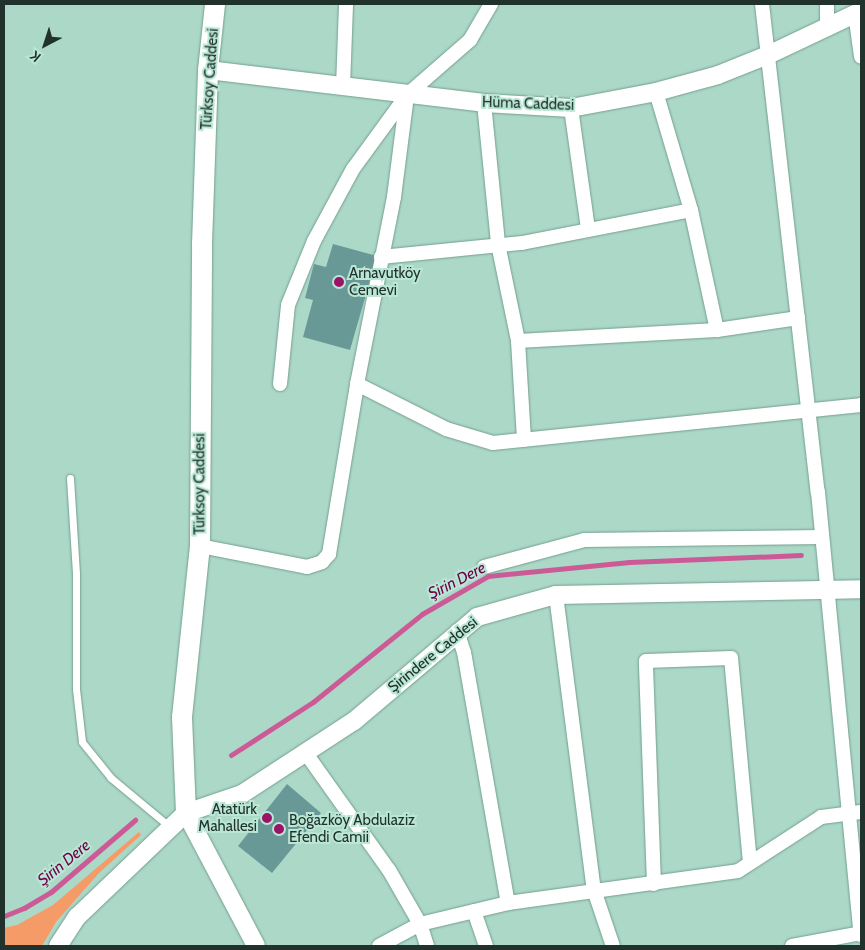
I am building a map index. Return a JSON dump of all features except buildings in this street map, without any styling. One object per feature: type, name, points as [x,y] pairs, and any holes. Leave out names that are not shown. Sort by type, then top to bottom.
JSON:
[{"type":"main road","name":"Türksoy Caddesi","points":[[186,813],[182,717],[200,546],[200,377],[208,70],[215,4]]},
{"type":"street","points":[[343,87],[346,4]]},
{"type":"street","points":[[280,384],[288,305],[314,241],[353,169],[407,95],[470,40],[491,4]]},
{"type":"street","points":[[762,4],[822,537],[826,589],[855,812],[861,934],[792,946]]},
{"type":"street","points":[[827,4],[827,24]]},
{"type":"street","name":"Hüma Caddesi","points":[[208,70],[407,95],[484,103],[571,108],[656,92],[718,75],[768,56],[827,24],[858,12]]},
{"type":"street","points":[[858,12],[861,57]]},
{"type":"street","points":[[656,92],[691,210],[717,330]]},
{"type":"street","points":[[200,546],[307,567],[326,558],[330,549],[357,384],[394,197],[407,95]]},
{"type":"street","points":[[484,103],[498,244],[518,341],[524,440]]},
{"type":"street","points":[[571,108],[588,230]]},
{"type":"street","points":[[381,257],[498,244],[588,230],[691,210]]},
{"type":"street","points":[[518,341],[717,330],[798,318]]},
{"type":"street","points":[[357,384],[446,429],[493,443],[861,405]]},
{"type":"street","points":[[484,567],[584,540],[822,537]]},
{"type":"street","name":"Şirindere Caddesi","points":[[186,813],[242,794],[354,721],[457,631],[477,617],[556,595],[861,589]]},
{"type":"street","points":[[556,595],[594,890],[613,946]]},
{"type":"street","points":[[457,631],[464,652],[508,903]]},
{"type":"street","points":[[654,884],[646,661],[731,658],[750,861]]},
{"type":"street","points":[[305,752],[389,870],[420,924],[427,946]]},
{"type":"street","points":[[379,946],[420,924],[508,903],[738,871],[750,861],[822,817],[855,812]]},
{"type":"street","points":[[58,946],[77,917],[186,813]]},
{"type":"street","name":"Türksoy Caddesi","points":[[186,813],[256,946]]},
{"type":"street","points":[[474,911],[486,946]]},
{"type":"lane","points":[[70,478],[76,574],[76,689],[82,742],[111,778],[170,827]]},
{"type":"shaded area","points":[[139,832],[141,835],[99,873],[56,922],[42,946],[4,946],[4,928],[17,925],[53,905]]},
{"type":"waterway","name":"Şirin Dere","points":[[231,755],[313,702],[422,614],[488,576],[629,562],[801,555]]},
{"type":"waterway","name":"Şirin Dere","points":[[4,916],[24,908],[51,892],[135,820]]},
{"type":"place","name":"Arnavutköy Cemevi","points":[[339,282]]},
{"type":"place","name":"Atatürk Mahallesi","points":[[267,818]]},
{"type":"place","name":"Boğazköy Abdulaziz Efendi Camii","points":[[279,829]]}]
